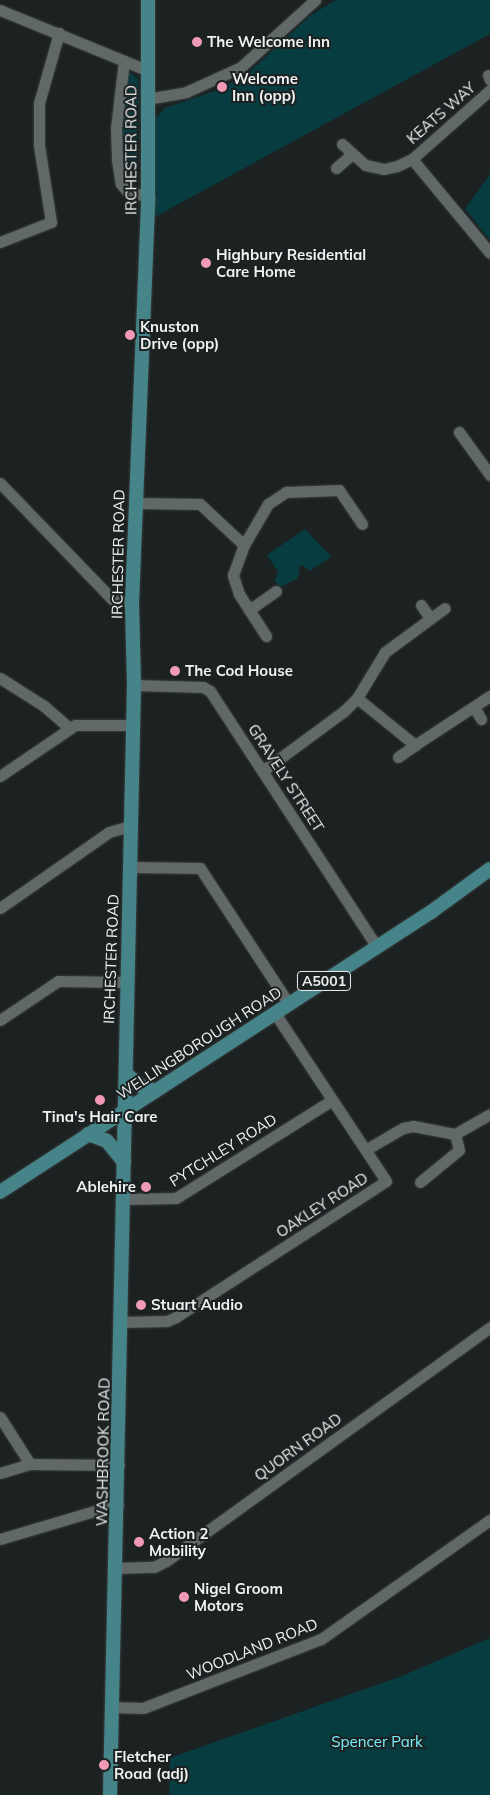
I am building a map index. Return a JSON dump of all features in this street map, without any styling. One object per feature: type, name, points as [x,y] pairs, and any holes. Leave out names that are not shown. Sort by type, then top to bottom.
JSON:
[{"type":"main road","name":"IRCHESTER ROAD","points":[[125,1110],[134,685],[132,603],[148,197],[148,99],[146,70],[148,0]]},
{"type":"main road","name":"WELLINGBOROUGH ROAD","points":[[0,1192],[377,947],[490,869]]},
{"type":"main road","points":[[126,1074],[141,1086],[155,1091]]},
{"type":"main road","name":"WASHBROOK ROAD","points":[[110,1795],[119,1465],[125,1110]]},
{"type":"main road","points":[[88,1134],[107,1141],[124,1162]]},
{"type":"street","points":[[148,99],[186,92],[241,67],[301,4],[315,0]]},
{"type":"street","points":[[0,10],[146,70]]},
{"type":"street","points":[[0,242],[51,222],[39,145],[39,103],[58,33]]},
{"type":"street","points":[[124,61],[116,128],[116,160],[121,184],[126,191],[148,197]]},
{"type":"street","name":"KEATS WAY","points":[[342,144],[351,155],[365,165],[384,169],[412,159],[490,90]]},
{"type":"street","points":[[336,168],[351,155]]},
{"type":"street","name":"KEATS WAY","points":[[412,159],[490,253]]},
{"type":"street","points":[[459,432],[490,475]]},
{"type":"street","points":[[1,486],[112,599],[132,603]]},
{"type":"street","points":[[266,636],[249,610],[233,575],[244,545],[268,504],[286,492],[339,490],[362,524]]},
{"type":"street","points":[[136,503],[200,504],[244,545]]},
{"type":"street","points":[[249,610],[276,591]]},
{"type":"street","points":[[421,605],[430,618]]},
{"type":"street","points":[[264,770],[357,698],[385,652],[444,608]]},
{"type":"street","points":[[0,678],[44,706],[69,728]]},
{"type":"street","name":"GRAVELY STREET","points":[[134,685],[207,689],[264,770],[377,947]]},
{"type":"street","points":[[398,757],[490,696]]},
{"type":"street","points":[[357,698],[416,745]]},
{"type":"street","points":[[474,708],[481,719]]},
{"type":"street","points":[[0,776],[69,728],[82,724],[133,725]]},
{"type":"street","points":[[0,908],[109,832],[130,826]]},
{"type":"street","points":[[130,867],[200,868],[289,1004]]},
{"type":"street","points":[[0,1020],[58,981],[127,982]]},
{"type":"street","name":"OAKLEY ROAD","points":[[121,1322],[167,1321],[176,1317],[386,1181],[367,1149],[332,1100],[275,1013]]},
{"type":"street","name":"PYTCHLEY ROAD","points":[[124,1199],[176,1198],[332,1100]]},
{"type":"street","points":[[367,1149],[402,1128],[413,1126],[455,1134],[490,1114]]},
{"type":"street","points":[[420,1182],[459,1150],[455,1134]]},
{"type":"street","name":"QUORN ROAD","points":[[116,1568],[154,1567],[166,1560],[490,1327]]},
{"type":"street","points":[[0,1417],[30,1464]]},
{"type":"street","points":[[0,1473],[30,1464],[119,1465]]},
{"type":"street","points":[[0,1539],[118,1504]]},
{"type":"street","name":"WOODLAND ROAD","points":[[112,1707],[143,1708],[321,1640],[490,1520]]},
{"type":"green space","points":[[336,0],[490,0],[490,34],[153,218],[154,120],[165,108],[215,91],[247,74],[311,15]]},
{"type":"green space","points":[[131,73],[138,79],[139,88],[137,178],[133,184],[124,180],[120,144],[128,74]]},
{"type":"green space","points":[[490,174],[490,240],[465,209]]},
{"type":"green space","points":[[305,529],[331,557],[310,571],[302,565],[298,568],[300,572],[297,579],[280,587],[275,581],[278,572],[267,555]]},
{"type":"green space","name":"Spencer Park","points":[[490,1638],[490,1795],[169,1795],[170,1758],[402,1676]]},
{"type":"place","name":"The Welcome Inn","points":[[197,42]]},
{"type":"place","name":"Welcome Inn (opp)","points":[[222,87]]},
{"type":"place","name":"Highbury Residential Care Home","points":[[206,263]]},
{"type":"place","name":"Knuston Drive (opp)","points":[[130,335]]},
{"type":"place","name":"The Cod House","points":[[175,671]]},
{"type":"place","name":"Tina's Hair Care","points":[[100,1100]]},
{"type":"place","name":"Ablehire","points":[[146,1187]]},
{"type":"place","name":"Stuart Audio","points":[[141,1305]]},
{"type":"place","name":"Action 2 Mobility","points":[[139,1542]]},
{"type":"place","name":"Nigel Groom Motors","points":[[184,1597]]},
{"type":"place","name":"Fletcher Road (adj)","points":[[104,1765]]}]
